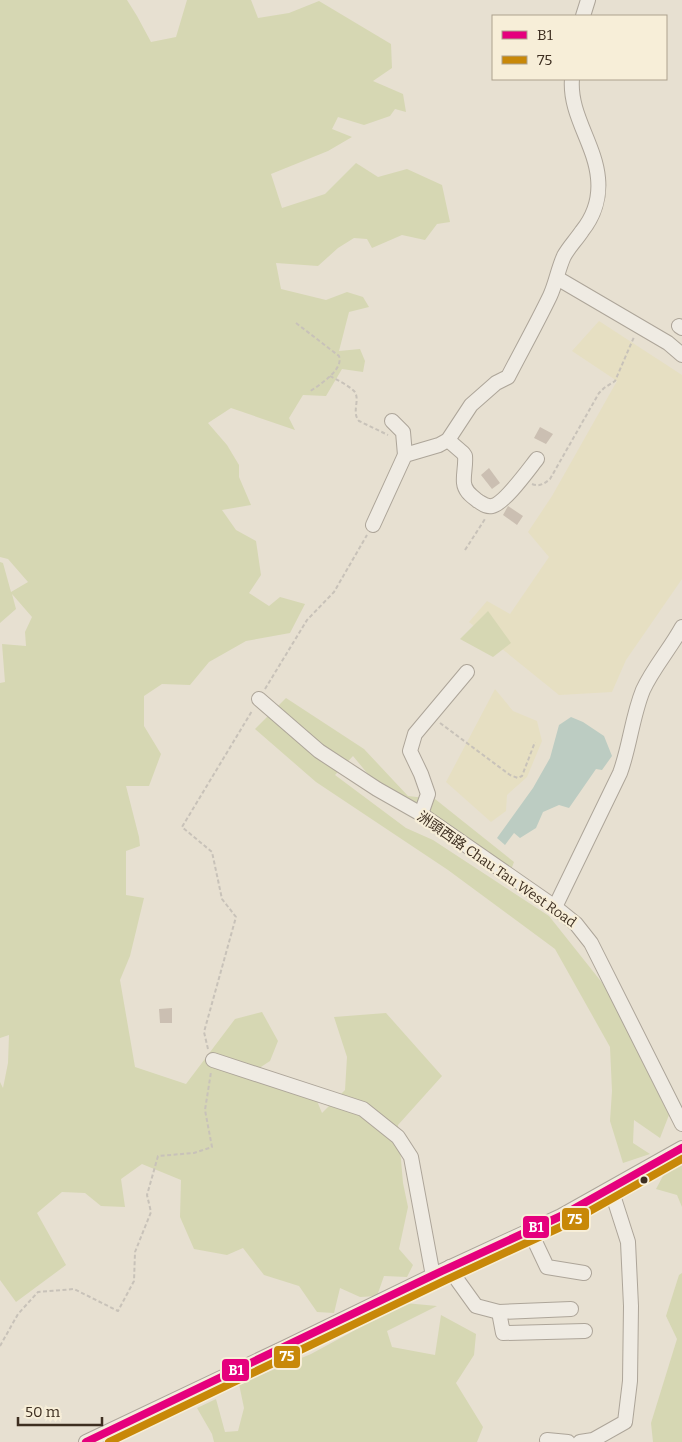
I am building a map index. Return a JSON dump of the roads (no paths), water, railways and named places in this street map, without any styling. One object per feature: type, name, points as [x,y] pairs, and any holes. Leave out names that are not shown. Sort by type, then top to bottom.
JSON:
[{"type":"street","points":[[582,15],[588,0]]},
{"type":"street","points":[[405,455],[448,440],[471,405],[496,383],[508,377],[550,296],[565,256],[584,229],[596,206],[599,192],[598,176],[595,162],[573,100],[572,80]]},
{"type":"street","points":[[557,278],[639,325],[668,343],[682,355]]},
{"type":"street","points":[[373,525],[405,455],[403,432],[392,421]]},
{"type":"street","points":[[448,440],[465,456],[464,483],[466,489],[470,495],[484,506],[493,506],[500,502],[521,480],[537,459]]},
{"type":"street","points":[[555,907],[620,773],[643,690],[682,627]]},
{"type":"street","points":[[421,814],[428,794],[410,751],[415,734],[467,672]]},
{"type":"street","name":"洲頭西路 Chau Tau West Road","points":[[259,699],[319,751],[377,789],[421,814],[555,907],[576,924],[591,943],[682,1124]]},
{"type":"street","points":[[213,1060],[363,1109],[398,1137],[411,1157],[433,1276]]},
{"type":"street","points":[[86,1442],[105,1438],[450,1267],[530,1231],[611,1189],[682,1148]]},
{"type":"street","points":[[580,1442],[593,1440],[625,1422],[630,1381],[631,1306],[628,1242],[611,1189]]},
{"type":"street","points":[[530,1231],[547,1267],[584,1273]]},
{"type":"street","points":[[450,1267],[476,1306],[499,1312],[571,1310]]},
{"type":"street","points":[[499,1312],[503,1333],[585,1331]]},
{"type":"street","points":[[548,1440],[568,1442]]}]
